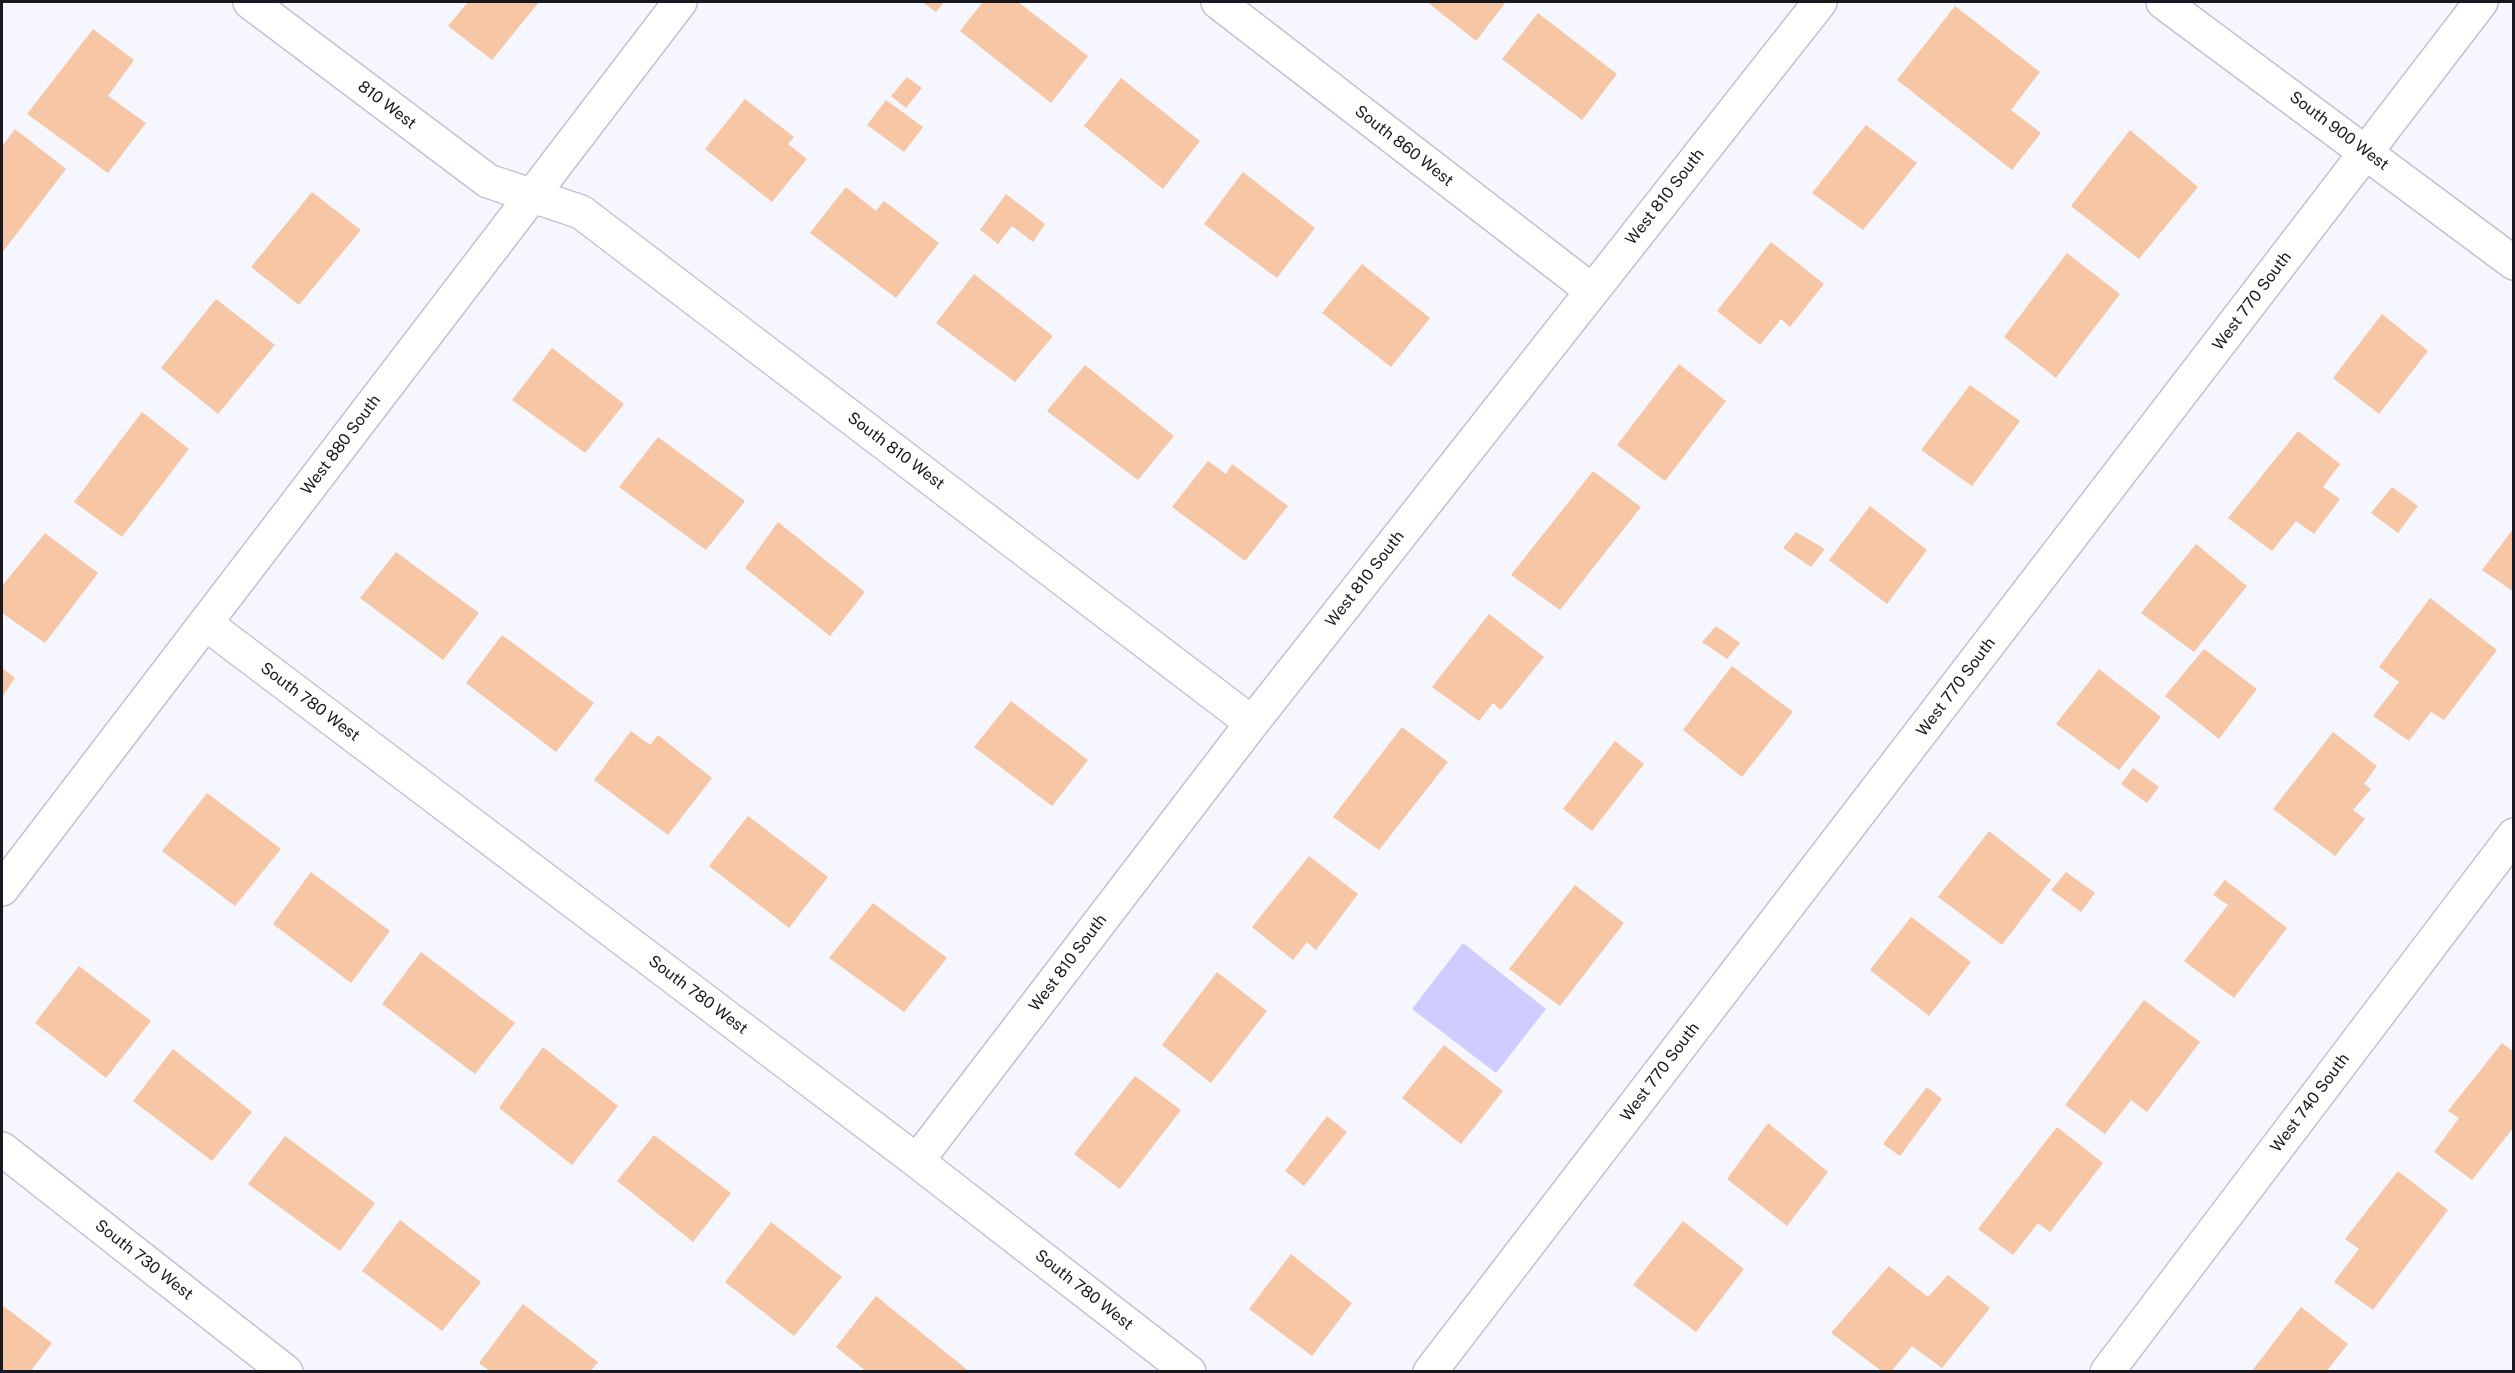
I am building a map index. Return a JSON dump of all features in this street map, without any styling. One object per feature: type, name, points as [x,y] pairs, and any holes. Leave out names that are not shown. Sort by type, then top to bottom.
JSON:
[{"type":"street","name":"810 West","points":[[250,2],[488,181],[532,196]]},
{"type":"street","name":"West 880 South","points":[[2,889],[680,2]]},
{"type":"street","name":"South 860 West","points":[[1218,2],[1591,290]]},
{"type":"street","name":"West 810 South","points":[[917,1161],[1252,723],[1820,2]]},
{"type":"street","name":"South 900 West","points":[[2163,2],[2514,263]]},
{"type":"street","name":"West 770 South","points":[[1430,1371],[2481,2]]},
{"type":"street","name":"South 810 West","points":[[532,196],[581,212],[1252,723]]},
{"type":"street","name":"South 780 West","points":[[205,623],[917,1161],[1189,1371]]},
{"type":"street","name":"West 740 South","points":[[2107,1371],[2514,835]]},
{"type":"street","name":"South 730 West","points":[[2,1149],[286,1371]]},
{"type":"shaded area","points":[[1463,943],[1546,1009],[1496,1073],[1412,1009]]},
{"type":"building","points":[[468,2],[539,2],[492,60],[448,26]]},
{"type":"building","points":[[922,2],[944,2],[936,12]]},
{"type":"building","points":[[983,2],[1018,2],[1088,56],[1051,103],[960,31]]},
{"type":"building","points":[[1427,2],[1506,2],[1476,41]]},
{"type":"building","points":[[1955,6],[2040,72],[2011,110],[2041,133],[2012,170],[1897,80]]},
{"type":"building","points":[[1538,13],[1617,74],[1582,120],[1502,59]]},
{"type":"building","points":[[93,29],[134,60],[108,96],[146,123],[108,173],[27,114]]},
{"type":"building","points":[[907,77],[922,88],[906,108],[891,96]]},
{"type":"building","points":[[1121,78],[1200,141],[1163,189],[1084,126]]},
{"type":"building","points":[[745,99],[794,137],[788,144],[807,159],[772,202],[705,149]]},
{"type":"building","points":[[886,100],[923,127],[904,152],[867,125]]},
{"type":"building","points":[[1866,125],[1917,163],[1863,230],[1812,193]]},
{"type":"building","points":[[15,129],[66,169],[2,253],[2,146]]},
{"type":"building","points":[[2130,130],[2198,187],[2139,259],[2071,206]]},
{"type":"building","points":[[1243,172],[1315,228],[1277,278],[1204,224]]},
{"type":"building","points":[[846,187],[876,211],[884,201],[939,243],[896,298],[810,233]]},
{"type":"building","points":[[312,192],[361,230],[299,305],[251,267]]},
{"type":"building","points":[[1006,194],[1045,224],[1033,242],[1012,226],[998,244],[980,230]]},
{"type":"building","points":[[1771,242],[1824,284],[1790,327],[1781,319],[1760,345],[1717,311]]},
{"type":"building","points":[[2067,253],[2120,294],[2056,378],[2004,337]]},
{"type":"building","points":[[1362,264],[1430,318],[1391,367],[1322,313]]},
{"type":"building","points":[[974,274],[1053,336],[1015,382],[936,323]]},
{"type":"building","points":[[216,299],[275,345],[218,414],[161,368]]},
{"type":"building","points":[[2382,314],[2428,351],[2379,414],[2333,378]]},
{"type":"building","points":[[552,348],[624,404],[585,453],[512,400]]},
{"type":"building","points":[[1679,364],[1726,401],[1665,481],[1617,445]]},
{"type":"building","points":[[1085,365],[1174,436],[1138,480],[1047,411]]},
{"type":"building","points":[[1970,385],[2020,421],[1972,486],[1921,450]]},
{"type":"building","points":[[142,412],[189,449],[122,537],[74,502]]},
{"type":"building","points":[[2298,431],[2340,464],[2323,487],[2340,499],[2314,534],[2296,521],[2272,551],[2228,518]]},
{"type":"building","points":[[658,437],[745,501],[706,550],[619,487]]},
{"type":"building","points":[[1208,461],[1226,474],[1232,464],[1288,506],[1245,561],[1172,507]]},
{"type":"building","points":[[1593,471],[1641,507],[1560,610],[1511,575]]},
{"type":"building","points":[[2392,487],[2418,506],[2398,533],[2371,513]]},
{"type":"building","points":[[1870,506],[1927,550],[1887,604],[1829,560]]},
{"type":"building","points":[[778,522],[865,592],[830,636],[745,568]]},
{"type":"building","points":[[2514,528],[2514,592],[2482,570]]},
{"type":"building","points":[[1796,532],[1825,549],[1811,567],[1783,548]]},
{"type":"building","points":[[45,533],[98,573],[45,643],[2,613],[2,586]]},
{"type":"building","points":[[2196,544],[2247,586],[2194,652],[2141,613]]},
{"type":"building","points":[[396,552],[479,613],[443,660],[360,598]]},
{"type":"building","points":[[2430,598],[2497,650],[2444,720],[2431,712],[2409,741],[2373,716],[2399,682],[2379,667]]},
{"type":"building","points":[[1489,614],[1544,657],[1501,710],[1493,703],[1479,721],[1432,687]]},
{"type":"building","points":[[1716,626],[1740,643],[1727,659],[1702,642]]},
{"type":"building","points":[[502,635],[594,703],[556,752],[466,683]]},
{"type":"building","points":[[2204,649],[2257,689],[2219,739],[2165,696]]},
{"type":"building","points":[[1732,666],[1793,712],[1742,777],[1683,730]]},
{"type":"building","points":[[2,668],[15,678],[2,697]]},
{"type":"building","points":[[2099,669],[2161,717],[2119,770],[2056,724]]},
{"type":"building","points":[[1011,701],[1088,760],[1052,806],[974,747]]},
{"type":"building","points":[[1402,727],[1448,762],[1379,850],[1333,817]]},
{"type":"building","points":[[631,731],[650,745],[658,735],[712,778],[668,835],[594,780]]},
{"type":"building","points":[[2333,732],[2377,766],[2364,784],[2371,789],[2353,810],[2365,819],[2335,856],[2273,809]]},
{"type":"building","points":[[1615,741],[1644,764],[1592,831],[1563,809]]},
{"type":"building","points":[[2133,768],[2159,787],[2147,803],[2121,784]]},
{"type":"building","points":[[207,793],[281,849],[235,906],[162,851]]},
{"type":"building","points":[[748,816],[828,877],[789,928],[709,866]]},
{"type":"building","points":[[1989,831],[2051,880],[2002,945],[1938,897]]},
{"type":"building","points":[[1309,856],[1358,894],[1316,950],[1307,942],[1293,960],[1252,927]]},
{"type":"building","points":[[311,872],[390,931],[351,983],[273,924]]},
{"type":"building","points":[[2066,872],[2095,893],[2081,912],[2051,890]]},
{"type":"building","points":[[2225,880],[2287,928],[2234,998],[2184,961],[2228,905],[2213,895]]},
{"type":"building","points":[[1575,885],[1624,923],[1560,1006],[1509,969]]},
{"type":"building","points":[[873,903],[947,958],[904,1012],[829,958]]},
{"type":"building","points":[[1911,917],[1971,962],[1929,1016],[1870,970]]},
{"type":"building","points":[[421,952],[515,1023],[475,1074],[382,1004]]},
{"type":"building","points":[[79,966],[151,1021],[106,1078],[35,1023]]},
{"type":"building","points":[[1217,972],[1267,1011],[1211,1083],[1162,1045]]},
{"type":"building","points":[[2144,1000],[2200,1042],[2147,1112],[2131,1100],[2105,1134],[2065,1105]]},
{"type":"building","points":[[2502,1043],[2514,1052],[2514,1127],[2472,1180],[2434,1152],[2459,1118],[2448,1111]]},
{"type":"building","points":[[1444,1045],[1503,1091],[1461,1144],[1402,1098]]},
{"type":"building","points":[[543,1047],[618,1106],[572,1165],[499,1108]]},
{"type":"building","points":[[173,1049],[252,1112],[212,1161],[133,1101]]},
{"type":"building","points":[[1135,1076],[1181,1110],[1120,1189],[1074,1154]]},
{"type":"building","points":[[1927,1087],[1942,1099],[1900,1156],[1883,1144]]},
{"type":"building","points":[[1327,1116],[1347,1132],[1304,1186],[1285,1171]]},
{"type":"building","points":[[1768,1123],[1828,1172],[1787,1226],[1727,1179]]},
{"type":"building","points":[[2057,1127],[2103,1163],[2050,1232],[2038,1223],[2013,1255],[1978,1229]]},
{"type":"building","points":[[654,1135],[731,1193],[693,1242],[617,1181]]},
{"type":"building","points":[[285,1136],[375,1203],[340,1251],[248,1184]]},
{"type":"building","points":[[2398,1171],[2448,1210],[2373,1310],[2334,1282],[2359,1249],[2345,1239]]},
{"type":"building","points":[[400,1220],[481,1282],[442,1331],[362,1271]]},
{"type":"building","points":[[1683,1221],[1744,1269],[1696,1332],[1633,1285]]},
{"type":"building","points":[[771,1222],[842,1277],[794,1336],[725,1282]]},
{"type":"building","points":[[1291,1254],[1352,1303],[1312,1356],[1249,1309]]},
{"type":"building","points":[[1889,1266],[1928,1297],[1948,1275],[1990,1308],[1942,1368],[1912,1346],[1891,1372],[1883,1372],[1831,1333]]},
{"type":"building","points":[[876,1296],[970,1372],[867,1372],[836,1347]]},
{"type":"building","points":[[523,1304],[598,1362],[590,1372],[491,1372],[479,1363]]},
{"type":"building","points":[[2,1305],[52,1343],[30,1372],[2,1372]]},
{"type":"building","points":[[2301,1307],[2348,1344],[2326,1372],[2251,1372]]}]
